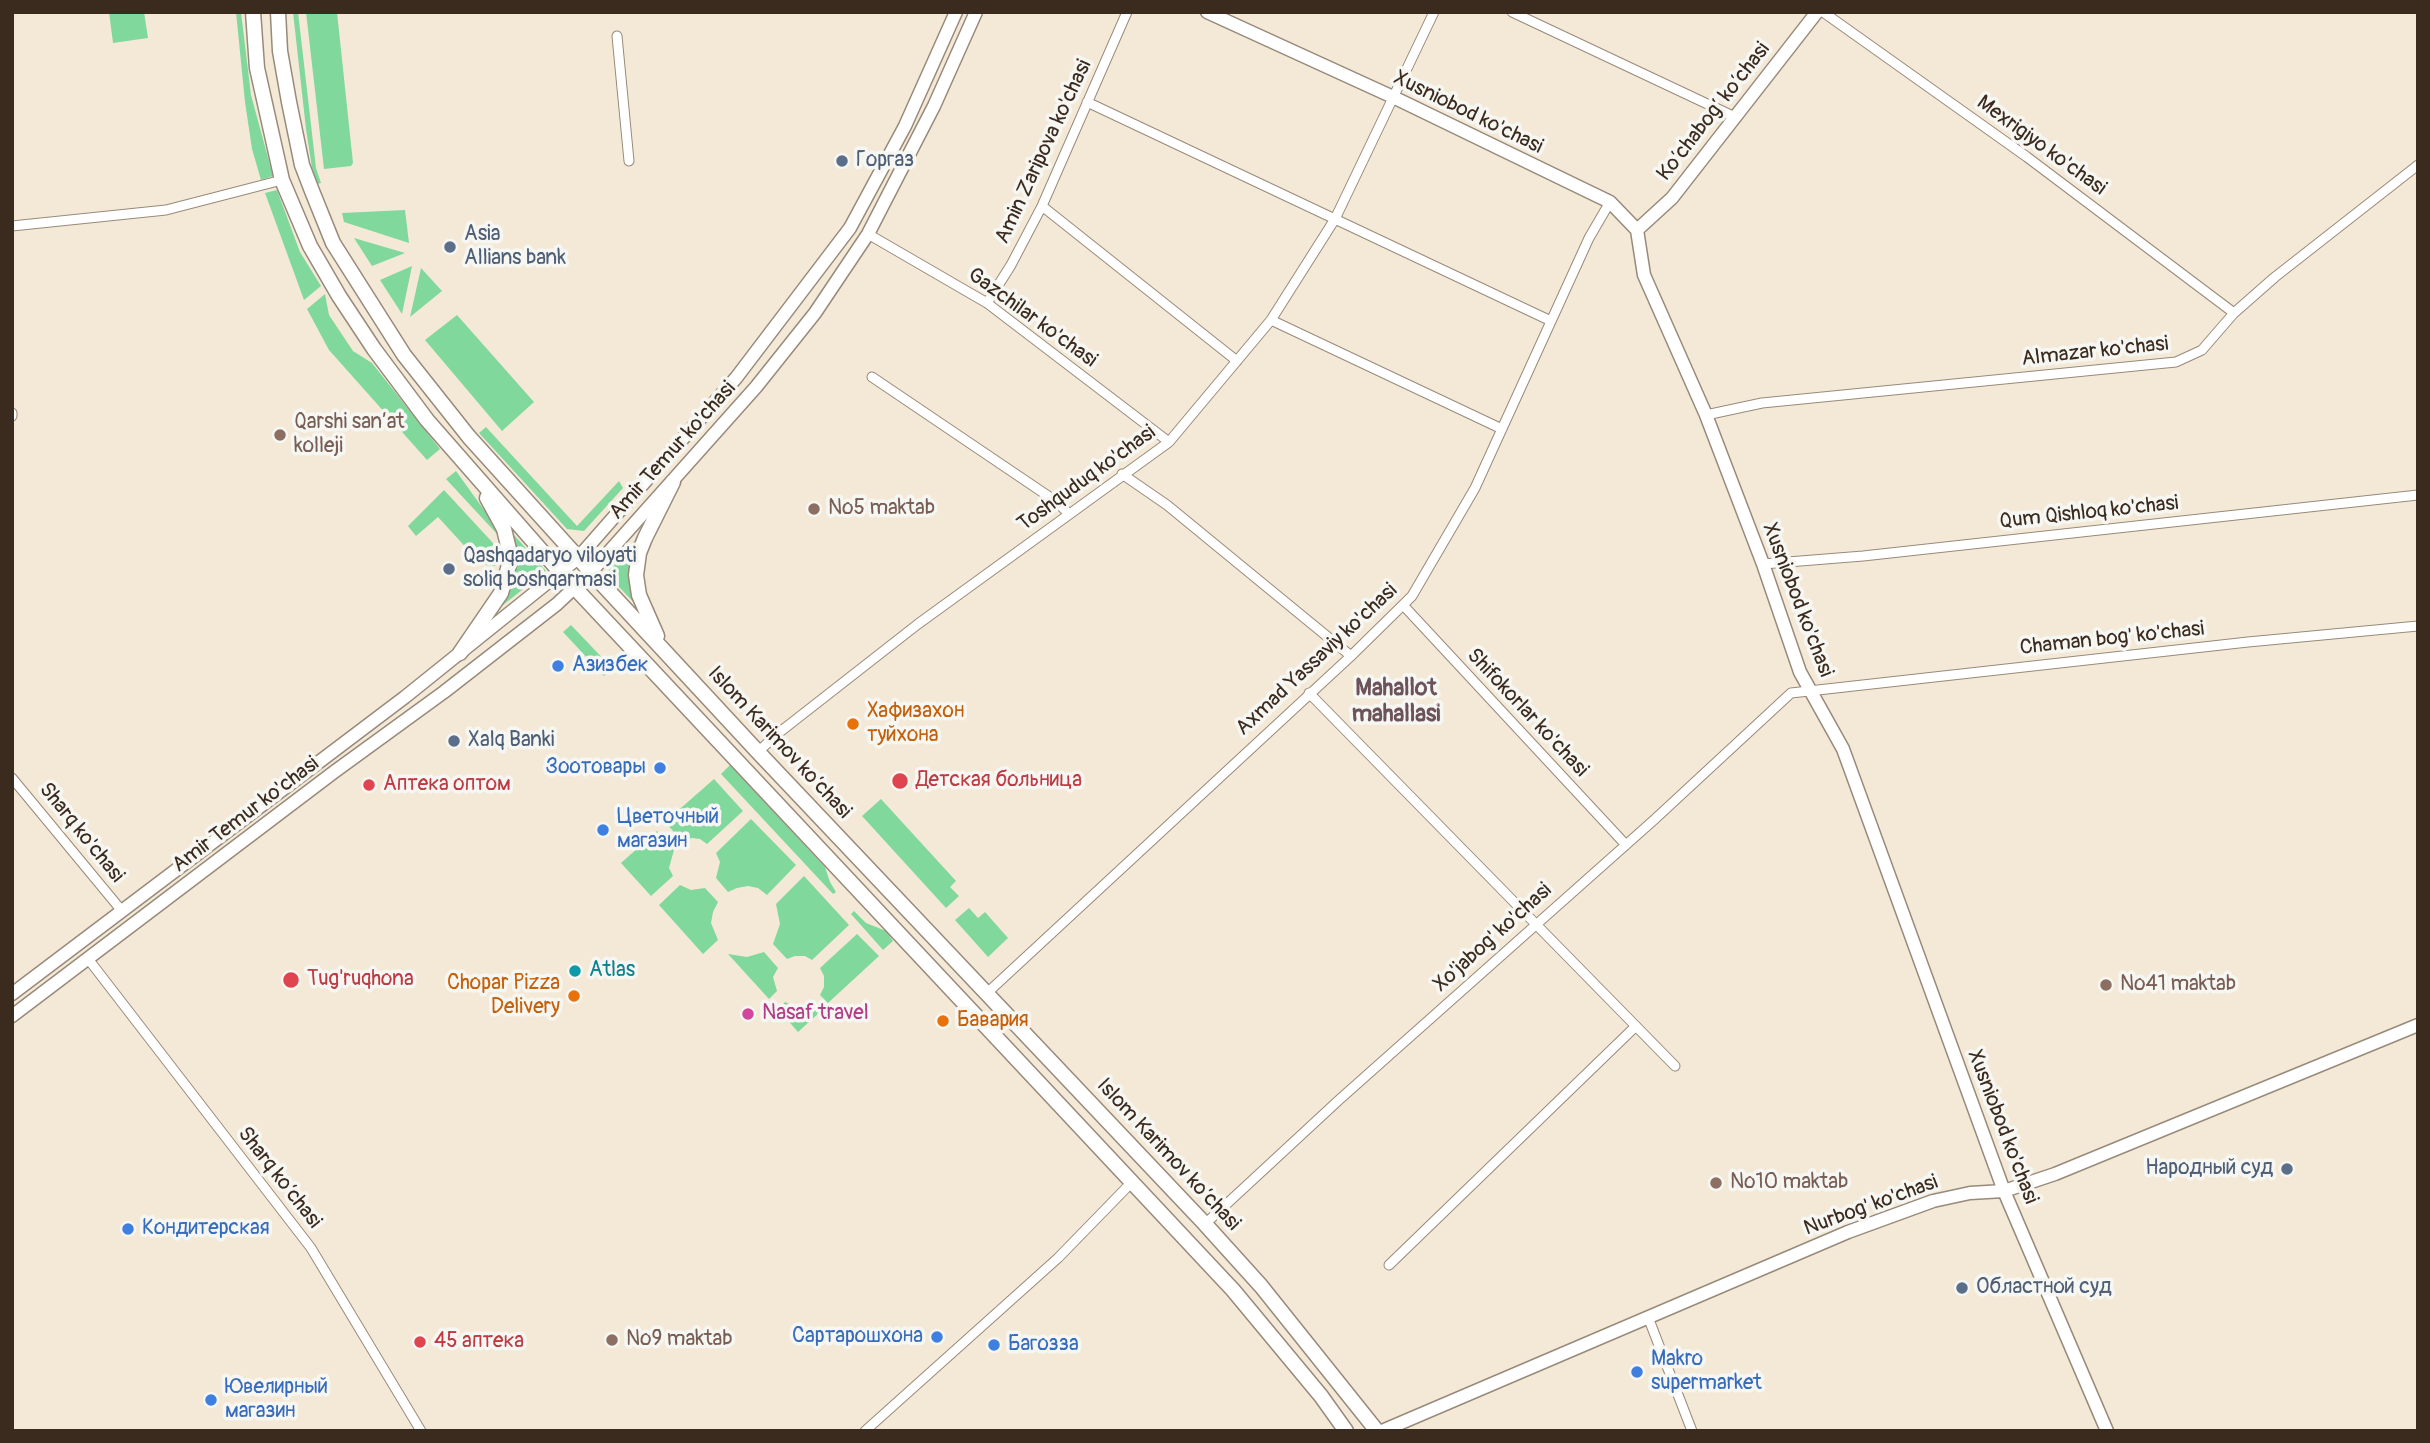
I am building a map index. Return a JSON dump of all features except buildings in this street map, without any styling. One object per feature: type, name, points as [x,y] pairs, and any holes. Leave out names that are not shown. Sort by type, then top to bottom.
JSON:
[{"type":"main road","name":"Islom Karimov ko‘chasi","points":[[253,12],[257,68],[282,180],[310,246],[339,296],[404,390],[474,475],[561,573],[1233,1290],[1321,1396],[1346,1431]]},
{"type":"main road","name":"Islom Karimov ko‘chasi","points":[[278,12],[280,51],[302,165],[333,243],[404,355],[468,436],[578,558],[1205,1224],[1251,1275],[1377,1431]]},
{"type":"main road","points":[[460,653],[501,593],[511,558],[504,529],[474,475]]},
{"type":"main road","points":[[662,647],[639,595],[636,575],[639,553],[673,482]]},
{"type":"main road","points":[[1233,1290],[1236,1278],[1243,1274],[1251,1275]]},
{"type":"street","name":"Amir Temur ko'chasi","points":[[12,994],[460,653],[578,558],[736,378],[850,228],[905,126],[956,12]]},
{"type":"street","name":"Amir Temur ko'chasi","points":[[12,1016],[444,692],[576,587],[591,572],[756,387],[815,313],[868,234],[934,106],[976,12]]},
{"type":"street","name":"Amin Zaripova ko'chasi","points":[[987,303],[1011,265],[1042,206],[1127,12]]},
{"type":"street","name":"Xusniobod ko'chasi","points":[[1207,12],[1393,97],[1610,202],[1637,230],[1644,275],[1706,415],[1763,564],[1800,672],[1843,750],[2004,1191],[2107,1431]]},
{"type":"street","name":"Toshquduq ko'chasi","points":[[758,752],[918,624],[1169,442],[1271,320],[1335,219],[1434,12]]},
{"type":"street","points":[[1512,12],[1735,117]]},
{"type":"street","name":"Ko‘chabog‘ ko‘chasi","points":[[1637,230],[1672,198],[1816,12]]},
{"type":"street","name":"Mexrigiyo ko'chasi","points":[[1823,12],[2027,157],[2234,313]]},
{"type":"street","points":[[617,36],[629,162]]},
{"type":"street","points":[[1087,102],[1551,321]]},
{"type":"street","name":"Almazar ko'chasi","points":[[1706,415],[1762,402],[2176,362],[2202,349],[2234,313],[2275,276],[2418,165]]},
{"type":"street","points":[[12,226],[166,210],[282,180]]},
{"type":"street","name":"Axmad Yassaviy ko'chasi","points":[[986,994],[1309,692],[1351,656],[1412,596],[1475,488],[1589,238],[1610,202]]},
{"type":"street","points":[[1042,206],[1237,361]]},
{"type":"street","name":"Gazchilar ko'chasi","points":[[868,234],[987,303],[1169,442]]},
{"type":"street","points":[[1271,320],[1502,429]]},
{"type":"street","points":[[872,377],[1057,502],[1069,514]]},
{"type":"street","points":[[1122,474],[1167,505],[1351,656]]},
{"type":"street","name":"Qum Qishloq ko'chasi","points":[[1763,564],[1863,556],[2418,495]]},
{"type":"street","name":"Shifokorlar ko'chasi","points":[[1403,605],[1626,845]]},
{"type":"street","name":"Chaman bog' ko'chasi","points":[[1811,691],[2220,645],[2418,626]]},
{"type":"street","name":"Xo'jabog' ko'chasi","points":[[1205,1224],[1340,1098],[1626,845],[1791,693],[1811,691]]},
{"type":"street","points":[[1309,692],[1675,1066]]},
{"type":"street","name":"Sharq ko'chasi","points":[[12,778],[122,911]]},
{"type":"street","name":"Sharq ko‘chasi","points":[[89,960],[311,1248],[421,1431]]},
{"type":"street","name":"Nurbog' ko'chasi","points":[[1382,1431],[1848,1233],[1933,1201],[1970,1193],[2004,1191],[2055,1174],[2418,1025]]},
{"type":"street","points":[[1389,1265],[1636,1026]]},
{"type":"street","points":[[865,1431],[1058,1258],[1132,1182]]},
{"type":"street","points":[[1648,1317],[1692,1431]]},
{"type":"green space","points":[[109,12],[144,12],[148,38],[113,43]]},
{"type":"green space","points":[[236,12],[241,12],[251,95],[273,176],[261,180],[252,149],[245,102]]},
{"type":"green space","points":[[293,12],[298,12],[316,168],[321,183],[317,184],[306,129]]},
{"type":"green space","points":[[306,12],[337,12],[353,163],[351,166],[324,169]]},
{"type":"green space","points":[[277,190],[300,252],[321,286],[304,300],[265,193]]},
{"type":"green space","points":[[405,210],[409,243],[344,222],[342,213]]},
{"type":"green space","points":[[354,238],[405,253],[372,266]]},
{"type":"green space","points":[[412,266],[402,314],[380,280]]},
{"type":"green space","points":[[421,268],[442,291],[410,317]]},
{"type":"green space","points":[[325,294],[329,315],[353,351],[372,363],[440,449],[427,460],[329,350],[307,309]]},
{"type":"green space","points":[[457,315],[534,402],[502,431],[425,340]]},
{"type":"green space","points":[[486,427],[577,526],[619,481],[623,488],[584,531],[567,529],[479,433]]},
{"type":"green space","points":[[456,471],[492,521],[497,534],[446,479]]},
{"type":"green space","points":[[444,490],[493,543],[495,566],[481,564],[438,517],[416,536],[408,526]]},
{"type":"green space","points":[[507,527],[546,571],[498,609],[509,592],[515,568],[515,552]]},
{"type":"green space","points":[[638,537],[629,574],[638,607],[606,573]]},
{"type":"green space","points":[[571,625],[612,668],[604,676],[563,632]]},
{"type":"green space","points":[[730,765],[825,867],[836,892],[833,894],[721,774]]},
{"type":"green space","points":[[714,779],[743,811],[707,844],[692,838],[682,841],[665,822]]},
{"type":"green space","points":[[881,799],[956,881],[950,887],[959,896],[946,908],[862,816]]},
{"type":"green space","points":[[751,819],[796,865],[767,895],[758,888],[748,886],[728,892],[716,878],[720,862],[716,853]]},
{"type":"green space","points":[[657,831],[674,850],[669,868],[673,876],[651,896],[621,863]]},
{"type":"green space","points":[[804,876],[849,925],[812,960],[805,956],[787,959],[773,944],[780,924],[776,904]]},
{"type":"green space","points":[[680,885],[691,890],[705,888],[718,902],[711,923],[718,940],[703,954],[659,905]]},
{"type":"green space","points":[[969,908],[978,918],[985,912],[1008,938],[988,957],[955,920]]},
{"type":"green space","points":[[854,911],[866,923],[886,931],[893,941],[883,950],[851,914]]},
{"type":"green space","points":[[857,934],[879,956],[828,1003],[820,995],[824,987],[824,976],[820,968]]},
{"type":"green space","points":[[764,952],[778,968],[773,977],[777,991],[769,999],[728,954],[747,957]]},
{"type":"green space","points":[[785,1002],[804,1006],[811,1002],[820,1012],[798,1032],[778,1009]]},
{"type":"place","name":"Горгаз","points":[[842,161]]},
{"type":"place","name":"Asia Allians bank","points":[[450,247]]},
{"type":"place","name":"Qarshi san’at kolleji","points":[[280,435]]},
{"type":"place","name":"№5 maktab","points":[[814,509]]},
{"type":"place","name":"Qashqadaryo viloyati soliq boshqarmasi","points":[[449,569]]},
{"type":"place","name":"Азизбек","points":[[558,666]]},
{"type":"place","name":"Хафизахон туйхона","points":[[853,724]]},
{"type":"place","name":"Xalq Banki","points":[[454,741]]},
{"type":"place","name":"Зоотовары","points":[[660,768]]},
{"type":"place","name":"Детская больница","points":[[900,781]]},
{"type":"place","name":"Аптека оптом","points":[[369,785]]},
{"type":"place","name":"Цветочный магазин","points":[[603,830]]},
{"type":"place","name":"Atlas","points":[[575,971]]},
{"type":"place","name":"Tug'ruqhona","points":[[291,980]]},
{"type":"place","name":"№41 maktab","points":[[2106,985]]},
{"type":"place","name":"Chopar Pizza Delivery","points":[[574,996]]},
{"type":"place","name":"Nasaf travel","points":[[748,1014]]},
{"type":"place","name":"Бавария","points":[[943,1021]]},
{"type":"place","name":"Народный суд","points":[[2287,1169]]},
{"type":"place","name":"№10 maktab","points":[[1716,1183]]},
{"type":"place","name":"Кондитерская","points":[[128,1229]]},
{"type":"place","name":"Областной суд","points":[[1962,1288]]},
{"type":"place","name":"Сартарошхона","points":[[937,1337]]},
{"type":"place","name":"№9 maktab","points":[[612,1340]]},
{"type":"place","name":"45 аптека","points":[[420,1342]]},
{"type":"place","name":"Багозза","points":[[994,1345]]},
{"type":"place","name":"Makro supermarket","points":[[1637,1372]]},
{"type":"place","name":"Ювелирный магазин","points":[[211,1400]]},
{"type":"district","name":"Mahallot mahallasi","points":[[1396,702]]}]
